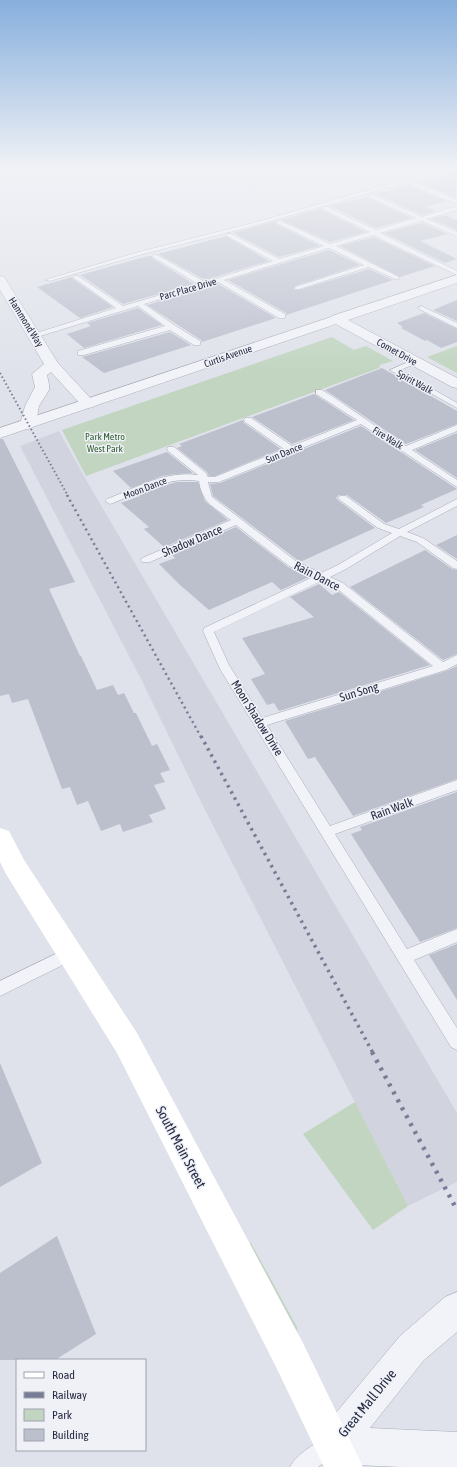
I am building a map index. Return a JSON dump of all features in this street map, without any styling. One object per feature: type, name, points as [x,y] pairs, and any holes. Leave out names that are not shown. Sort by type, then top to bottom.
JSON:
[{"type":"main road","name":"South Main Street","points":[[0,838],[15,867],[127,1043],[290,1356],[338,1456]]},
{"type":"street","name":"Curtis Avenue","points":[[0,433],[457,279]]},
{"type":"street","name":"Hammond Way","points":[[0,280],[52,365],[88,404]]},
{"type":"street","name":"Comet Drive","points":[[337,319],[457,384]]},
{"type":"street","points":[[28,424],[33,405],[42,392],[43,383],[39,374],[52,365]]},
{"type":"street","name":"Great Mall Drive","points":[[338,1456],[412,1348],[457,1309]]},
{"type":"street","name":"Great Mall Drive","points":[[338,1456],[457,1451]]},
{"type":"lane","points":[[48,280],[141,253],[198,238]]},
{"type":"lane","points":[[235,238],[279,262]]},
{"type":"lane","points":[[315,238],[398,278]]},
{"type":"lane","name":"Parc Place Drive","points":[[34,334],[357,238]]},
{"type":"lane","points":[[385,238],[457,272]]},
{"type":"lane","points":[[155,256],[204,284]]},
{"type":"lane","points":[[297,288],[370,265]]},
{"type":"lane","points":[[76,277],[124,307]]},
{"type":"lane","points":[[219,280],[282,316]]},
{"type":"lane","points":[[138,303],[171,327],[197,343]]},
{"type":"lane","points":[[421,308],[456,325]]},
{"type":"lane","points":[[81,353],[171,327]]},
{"type":"lane","name":"Spirit Walk","points":[[416,362],[394,370],[457,406]]},
{"type":"lane","name":"Fire Walk","points":[[319,392],[457,484]]},
{"type":"lane","points":[[248,420],[291,450]]},
{"type":"lane","name":"Sun Dance","points":[[205,480],[216,480],[362,421]]},
{"type":"lane","points":[[406,449],[457,428]]},
{"type":"lane","points":[[170,449],[204,475],[205,480]]},
{"type":"lane","name":"Moon Dance","points":[[110,501],[170,478],[191,476],[205,480]]},
{"type":"lane","name":"Rain Dance","points":[[205,480],[205,491],[208,498],[237,521],[293,564],[339,586],[442,667]]},
{"type":"lane","points":[[343,498],[381,526],[420,540],[457,566]]},
{"type":"lane","name":"Moon Shadow Drive","points":[[457,502],[342,567],[208,631],[224,666],[457,1042]]},
{"type":"lane","name":"Shadow Dance","points":[[146,560],[237,521]]},
{"type":"lane","name":"Sun Song","points":[[259,723],[442,667],[457,659]]},
{"type":"lane","name":"Rain Walk","points":[[327,832],[457,785]]},
{"type":"lane","points":[[404,957],[457,936]]},
{"type":"lane","points":[[0,988],[70,954]]},
{"type":"lane","points":[[300,1467],[338,1456]]},
{"type":"shaded area","points":[[59,431],[85,478],[457,1113],[457,1182],[408,1206],[201,802],[141,679],[20,446]]},
{"type":"green space","name":"Park Metro West Park","points":[[332,337],[354,350],[366,346],[393,361],[380,365],[379,368],[86,476],[62,430]]},
{"type":"green space","points":[[457,346],[457,373],[427,357]]},
{"type":"green space","points":[[355,1102],[408,1206],[373,1230],[303,1134]]},
{"type":"green space","points":[[249,1243],[251,1243],[297,1327],[298,1334]]},
{"type":"building","points":[[217,238],[230,238],[269,261],[205,280],[158,254]]},
{"type":"building","points":[[243,238],[305,238],[320,246],[279,257]]},
{"type":"building","points":[[322,238],[343,238],[330,242]]},
{"type":"building","points":[[368,238],[377,238],[435,266],[400,277],[340,246]]},
{"type":"building","points":[[395,238],[430,238],[420,241],[457,259],[445,263]]},
{"type":"building","points":[[329,250],[360,265],[295,286],[294,290],[299,290],[369,269],[393,280],[286,315],[286,313],[228,280]]},
{"type":"building","points":[[152,256],[152,258],[194,284],[123,304],[80,275]]},
{"type":"building","points":[[72,277],[113,307],[80,318],[37,287]]},
{"type":"building","points":[[218,284],[276,318],[202,342],[147,305]]},
{"type":"building","points":[[457,300],[457,321],[433,310]]},
{"type":"building","points":[[138,308],[162,325],[84,348],[67,334],[91,326],[87,323]]},
{"type":"building","points":[[424,313],[457,329],[457,342],[441,348],[401,328],[403,327],[397,323]]},
{"type":"building","points":[[170,332],[191,345],[104,373],[82,357]]},
{"type":"building","points":[[382,368],[457,411],[457,424],[406,444],[325,390]]},
{"type":"building","points":[[314,394],[354,420],[292,444],[252,417]]},
{"type":"building","points":[[243,420],[244,423],[281,449],[215,476],[209,476],[207,472],[177,448],[182,446],[179,444]]},
{"type":"building","points":[[361,426],[457,489],[421,505],[424,507],[386,523],[347,495],[339,495],[336,498],[339,501],[375,528],[300,562],[213,496],[210,484],[220,483]]},
{"type":"building","points":[[457,433],[457,478],[415,450]]},
{"type":"building","points":[[0,439],[3,439],[75,582],[49,589],[97,690],[113,685],[118,695],[124,693],[134,713],[136,713],[152,746],[157,744],[170,770],[160,773],[165,782],[154,785],[166,809],[149,815],[153,822],[123,832],[120,824],[101,831],[88,801],[77,805],[70,787],[62,789],[28,699],[12,703],[9,694],[0,696]]},
{"type":"building","points":[[167,452],[193,473],[162,476],[131,488],[113,471]]},
{"type":"building","points":[[177,482],[198,482],[205,501],[228,520],[164,547],[144,529],[149,527],[121,503],[140,496],[138,494],[145,491]]},
{"type":"building","points":[[236,527],[288,567],[309,577],[281,590],[272,582],[209,610],[180,585],[159,564],[175,558],[171,554]]},
{"type":"building","points":[[457,535],[457,559],[436,545]]},
{"type":"building","points":[[425,550],[452,569],[457,570],[457,654],[443,660],[350,587]]},
{"type":"building","points":[[319,584],[332,595],[339,592],[430,665],[279,711],[274,703],[267,705],[251,679],[265,674],[242,638],[314,617],[290,597]]},
{"type":"building","points":[[457,666],[457,779],[353,816],[315,757],[308,759],[285,721],[446,671]]},
{"type":"building","points":[[457,792],[457,928],[420,942],[351,834],[362,830],[360,827]]},
{"type":"building","points":[[457,944],[457,1000],[429,955]]},
{"type":"building","points":[[0,1063],[42,1163],[0,1187]]},
{"type":"building","points":[[57,1236],[96,1334],[57,1359],[0,1360],[0,1273]]},
{"type":"railway","points":[[0,373],[68,496]]},
{"type":"railway","points":[[67,495],[201,737]]},
{"type":"railway","points":[[201,736],[373,1053]]},
{"type":"railway","points":[[372,1052],[457,1210]]}]
